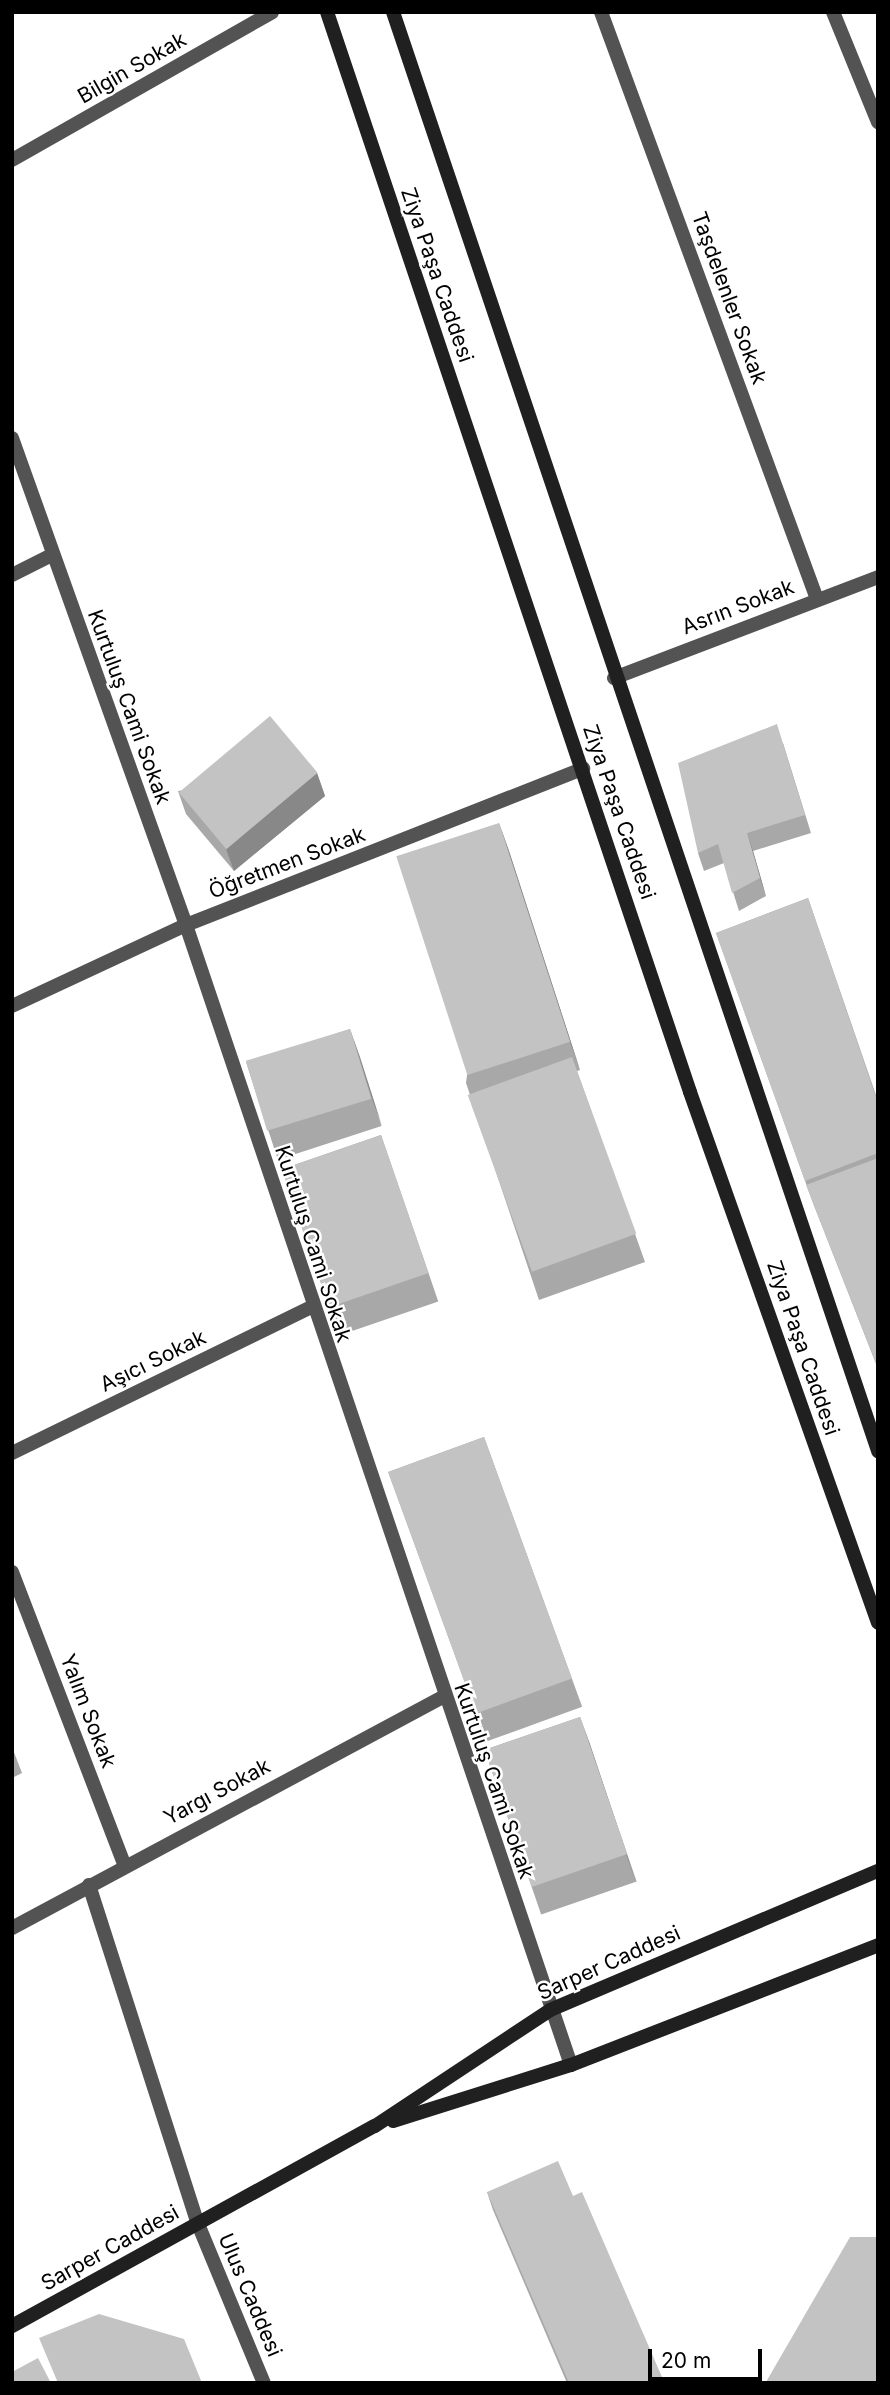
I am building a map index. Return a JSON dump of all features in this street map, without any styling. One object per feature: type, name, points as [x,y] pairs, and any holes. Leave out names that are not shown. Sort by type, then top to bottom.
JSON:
[{"type":"main road","name":"Ziya Paşa Caddesi","points":[[327,12],[583,769],[878,1623]]},
{"type":"main road","name":"Ziya Paşa Caddesi","points":[[393,12],[614,678],[878,1451]]},
{"type":"main road","name":"Sarper Caddesi","points":[[12,2326],[375,2126],[550,2010],[878,1871]]},
{"type":"main road","name":"Sarper Caddesi","points":[[375,2126],[571,2065],[878,1945]]},
{"type":"street","name":"Bilgin Sokak","points":[[12,160],[272,12]]},
{"type":"street","name":"Taşdelenler Sokak","points":[[601,12],[817,599]]},
{"type":"street","points":[[833,12],[878,122]]},
{"type":"street","name":"Kurtuluş Cami Sokak","points":[[12,438],[186,925],[443,1697],[571,2065]]},
{"type":"street","points":[[12,575],[52,555]]},
{"type":"street","name":"Asrın Sokak","points":[[614,678],[878,577]]},
{"type":"street","name":"Öğretmen Sokak","points":[[12,1006],[186,925],[583,769]]},
{"type":"street","name":"Aşıcı Sokak","points":[[12,1453],[312,1307]]},
{"type":"street","name":"Yalım Sokak","points":[[12,1572],[124,1864]]},
{"type":"street","name":"Yargı Sokak","points":[[12,1928],[124,1864],[443,1697]]},
{"type":"street","name":"Ulus Caddesi","points":[[89,1885],[198,2224],[264,2383]]},
{"type":"building","points":[[270,716],[318,773],[226,849],[179,792]]},
{"type":"building","points":[[777,724],[805,815],[747,833],[760,878],[732,893],[718,844],[698,853],[678,763]]},
{"type":"building","points":[[499,823],[570,1042],[467,1075],[396,856]]},
{"type":"building","points":[[808,898],[878,1103],[878,1153],[805,1181],[716,933]]},
{"type":"building","points":[[350,1029],[371,1099],[267,1131],[246,1061]]},
{"type":"building","points":[[572,1057],[636,1234],[532,1272],[468,1095]]},
{"type":"building","points":[[381,1135],[429,1273],[329,1307],[282,1169]]},
{"type":"building","points":[[878,1158],[878,1368],[806,1185]]},
{"type":"building","points":[[484,1437],[572,1679],[476,1713],[388,1472]]},
{"type":"building","points":[[580,1717],[627,1854],[532,1887],[485,1750]]},
{"type":"building","points":[[558,2161],[573,2196],[582,2192],[662,2377],[648,2383],[569,2383],[487,2192]]},
{"type":"building","points":[[850,2237],[878,2237],[878,2382],[767,2383],[766,2382]]},
{"type":"building","points":[[99,2314],[184,2339],[202,2383],[58,2383],[39,2338]]},
{"type":"building","points":[[38,2358],[51,2383],[12,2383],[12,2372]]}]
